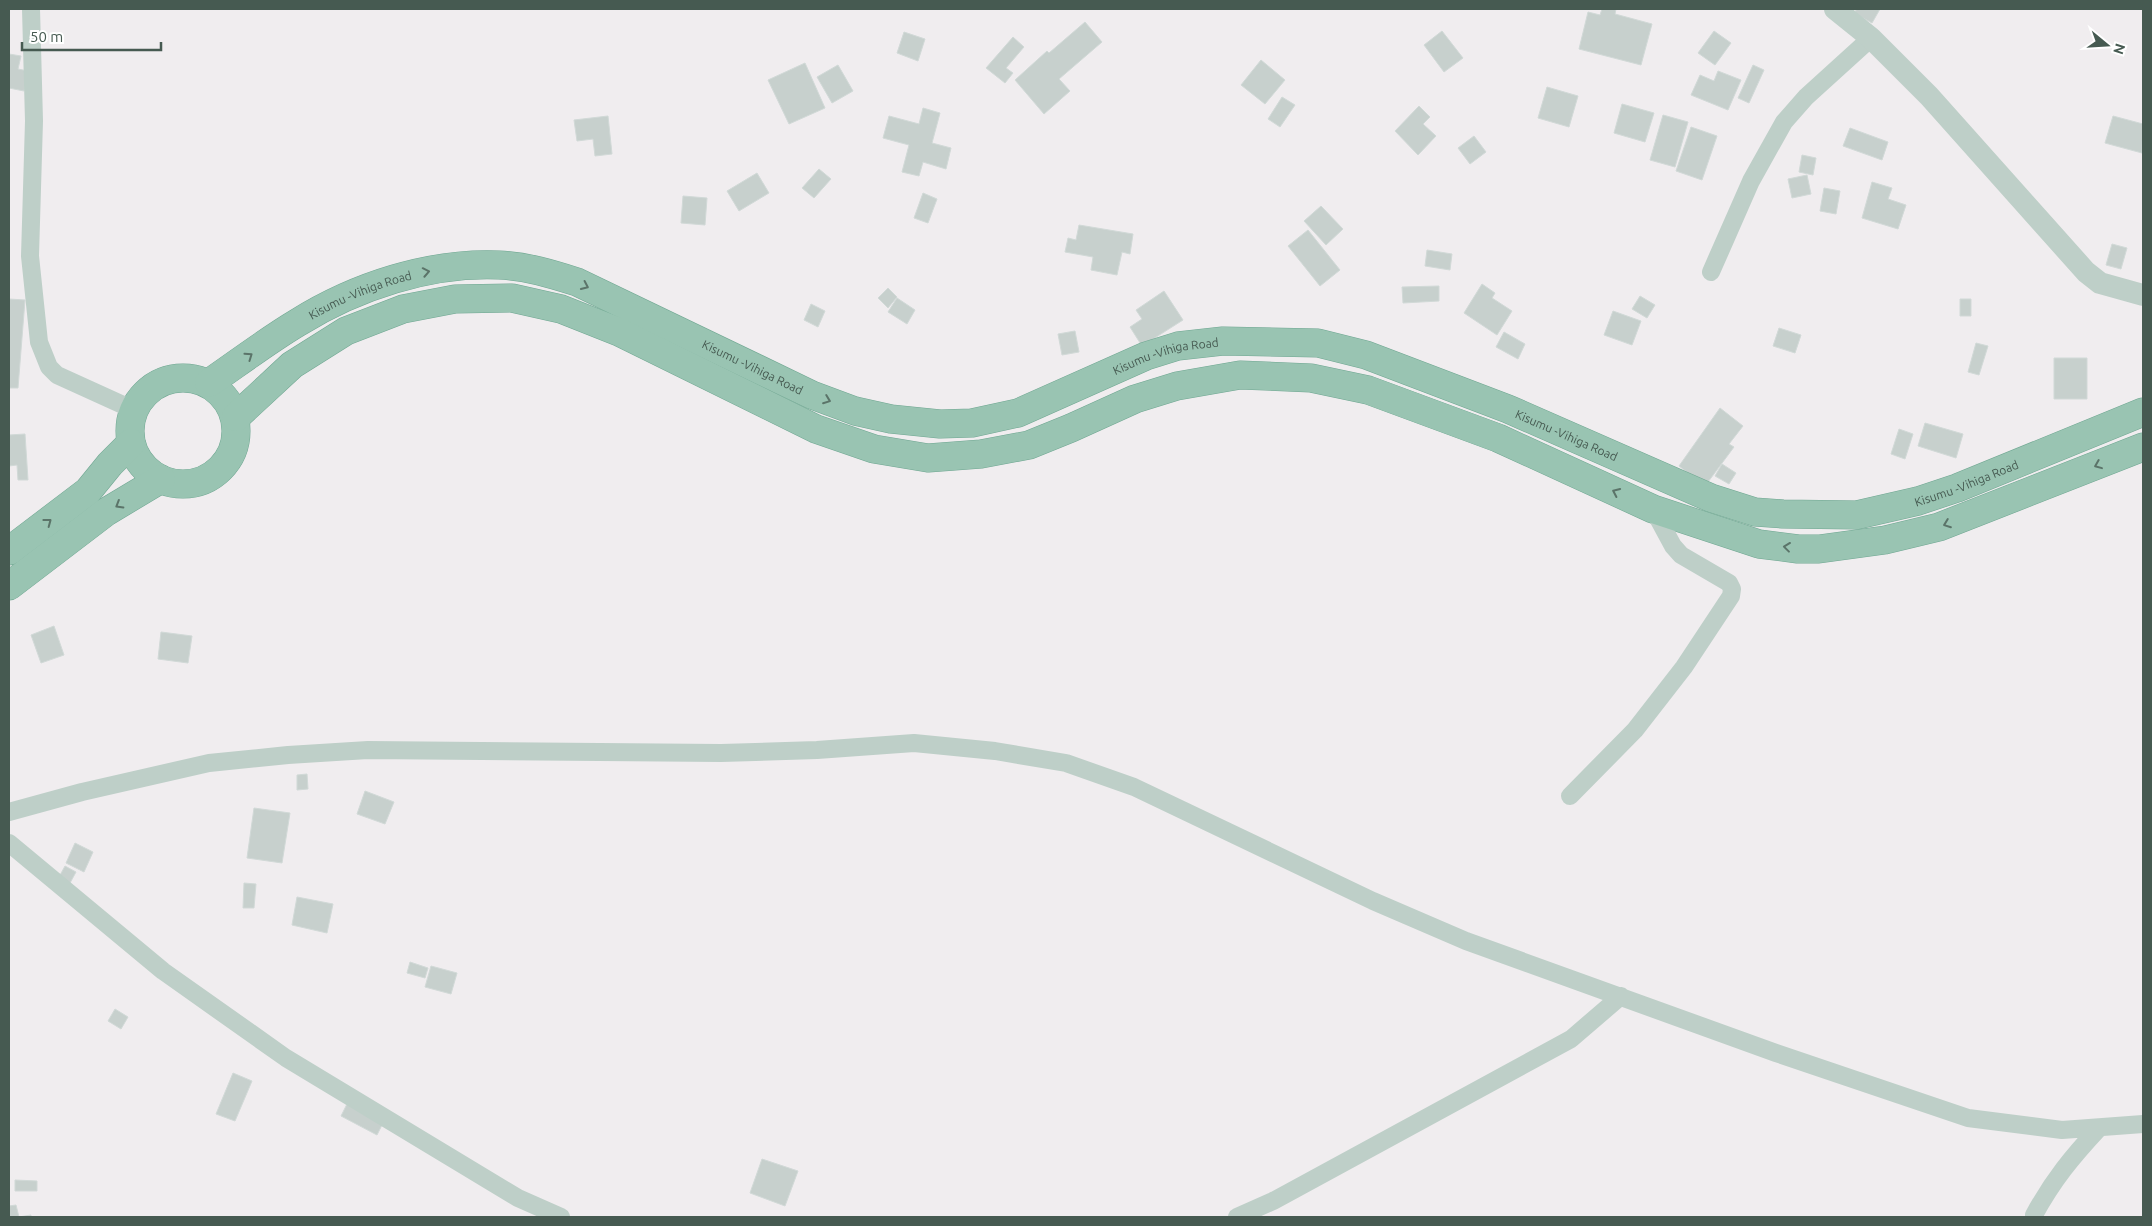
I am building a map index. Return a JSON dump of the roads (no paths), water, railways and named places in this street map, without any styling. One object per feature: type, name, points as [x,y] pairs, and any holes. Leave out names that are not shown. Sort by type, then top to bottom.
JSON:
[{"type":"highway","name":"Kisumu -Vihiga Road","points":[[209,383],[298,322],[346,298],[396,277],[460,265],[501,265],[539,270],[577,282],[812,395],[856,411],[891,419],[940,424],[972,423],[1018,413],[1146,356],[1178,346],[1223,342],[1318,343],[1375,358],[1508,409],[1711,498],[1764,513],[1819,516],[1857,514],[1918,500],[1957,488],[2143,412]]},
{"type":"highway","points":[[236,417],[292,365],[346,331],[403,309],[420,305],[455,299],[512,298],[561,308],[619,332],[816,429],[874,449],[928,458],[981,454],[1029,445],[1135,399],[1177,386],[1240,375],[1311,378],[1368,390],[1498,438],[1653,509],[1759,544],[1798,549],[1819,549],[1876,542],[1939,527],[2143,447]]},
{"type":"highway","points":[[174,377],[192,378],[209,383],[226,398],[236,417],[237,435],[233,451],[224,466],[210,477],[194,484],[177,484],[161,479],[147,470],[137,458],[131,443],[131,421],[134,410],[143,395],[158,384],[174,377]]},
{"type":"highway","points":[[9,551],[88,491],[110,464],[131,443]]},
{"type":"highway","points":[[9,586],[106,512],[161,479]]},
{"type":"street","points":[[31,9],[34,120],[30,256],[39,342],[49,367],[57,375],[134,410]]},
{"type":"street","points":[[1835,9],[1871,38],[1928,96],[2086,272],[2100,283],[2143,295]]},
{"type":"street","points":[[1711,272],[1751,181],[1784,122],[1806,97],[1871,38]]},
{"type":"street","points":[[1570,796],[1635,730],[1684,668],[1731,596],[1732,589],[1729,583],[1681,555],[1673,546],[1653,509]]},
{"type":"street","points":[[9,812],[82,792],[208,763],[368,750],[721,753],[817,750],[914,743],[995,751],[1066,763],[1134,787],[1373,901],[1466,941],[1822,1069],[1968,1118],[2062,1130],[2143,1124]]},
{"type":"street","points":[[9,843],[163,971],[286,1058],[518,1198],[561,1217]]},
{"type":"street","points":[[1237,1217],[1273,1201],[1571,1039],[1620,996]]},
{"type":"street","points":[[2034,1217],[2048,1190],[2063,1168],[2099,1128]]}]
